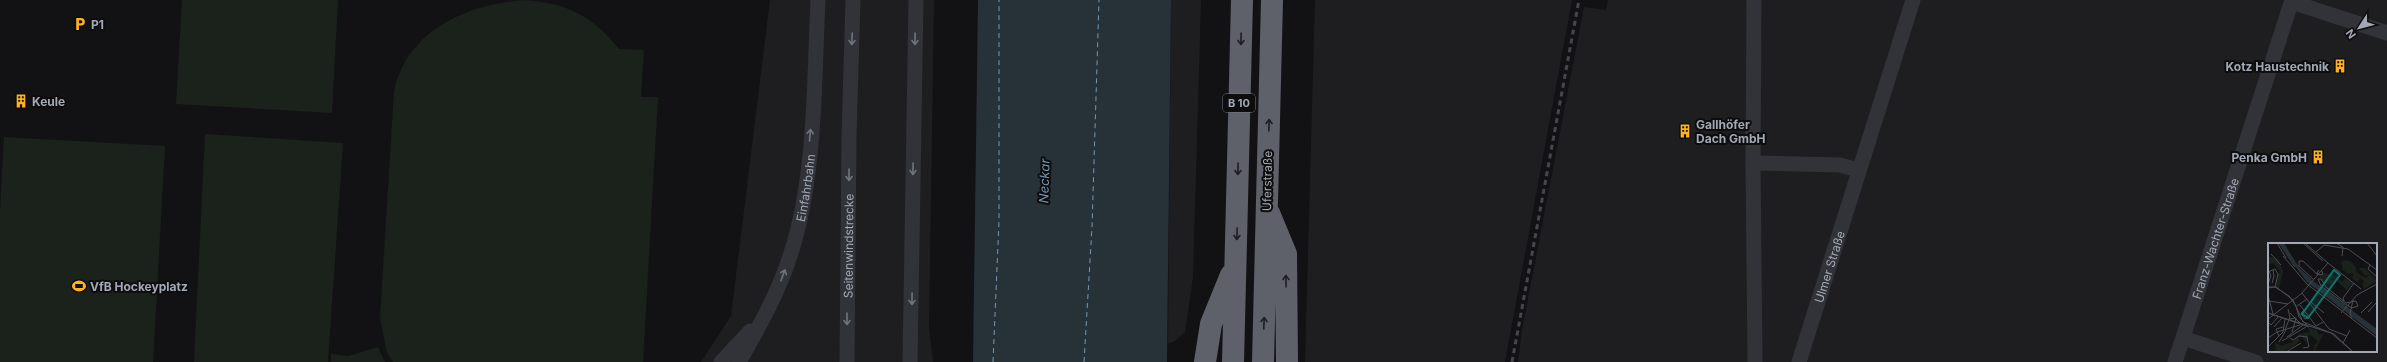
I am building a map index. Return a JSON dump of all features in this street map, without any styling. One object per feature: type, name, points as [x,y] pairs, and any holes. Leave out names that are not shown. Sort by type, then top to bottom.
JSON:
[{"type":"highway","name":"B 10","points":[[1233,362],[1242,0]]},
{"type":"highway","name":"Uferstraße","points":[[1263,362],[1272,0]]},
{"type":"highway","name":"B 10","points":[[1267,206],[1286,254],[1287,362]]},
{"type":"highway","name":"B 10","points":[[1204,362],[1211,324],[1236,261]]},
{"type":"street","name":"Einfahrbahn","points":[[739,362],[768,311],[792,252],[806,180],[818,0]]},
{"type":"street","name":"Seitenwindstrecke","points":[[847,359],[849,136],[853,0]]},
{"type":"street","points":[[910,362],[916,0]]},
{"type":"street","points":[[1754,0],[1753,163],[1755,362]]},
{"type":"street","name":"Ulmer Straße","points":[[1799,362],[1858,170],[1913,0]]},
{"type":"street","points":[[2292,1],[2387,33]]},
{"type":"street","name":"Franz-Wachter-Straße","points":[[2175,362],[2292,1]]},
{"type":"street","points":[[1753,163],[1840,165],[1858,170]]},
{"type":"street","points":[[721,362],[768,311]]},
{"type":"street","points":[[911,317],[918,362]]},
{"type":"street","points":[[2183,338],[2256,362]]},
{"type":"shaded area","points":[[182,0],[338,0],[332,113],[176,104]]},
{"type":"shaded area","points":[[524,0],[553,4],[577,13],[599,27],[619,49],[644,50],[641,97],[658,97],[643,362],[393,362],[387,353],[380,318],[394,92],[401,70],[412,52],[426,37],[442,25],[461,15],[481,8]]},
{"type":"shaded area","points":[[770,0],[934,0],[929,327],[933,362],[701,362],[731,316]]},
{"type":"shaded area","points":[[1171,0],[1201,0],[1193,277],[1185,332],[1174,342],[1168,343]]},
{"type":"shaded area","points":[[1315,0],[1572,0],[1505,362],[1305,362]]},
{"type":"shaded area","points":[[1608,0],[2387,0],[2387,362],[1518,362],[1522,330],[1584,7],[1606,10]]},
{"type":"shaded area","points":[[205,134],[343,143],[328,362],[194,362]]},
{"type":"shaded area","name":"VfB Hockeyplatz","points":[[4,137],[165,146],[153,362],[0,362],[0,209]]},
{"type":"shaded area","points":[[378,347],[385,362],[331,362],[331,354],[348,356]]},
{"type":"water","name":"Neckar","points":[[978,0],[1171,0],[1167,362],[973,362]]},
{"type":"ferry route","points":[[993,362],[999,221],[999,0]]},
{"type":"ferry route","points":[[1084,362],[1092,227],[1099,0]]},
{"type":"railway","points":[[1512,362],[1579,0]]},
{"type":"place","name":"P1","points":[[80,24]]},
{"type":"place","name":"Kotz Haustechnik","points":[[2340,66]]},
{"type":"place","name":"Keule","points":[[21,101]]},
{"type":"place","name":"Gallhöfer Dach GmbH","points":[[1685,131]]},
{"type":"place","name":"Penka GmbH","points":[[2318,157]]},
{"type":"place","name":"VfB Hockeyplatz","points":[[79,286]]}]
